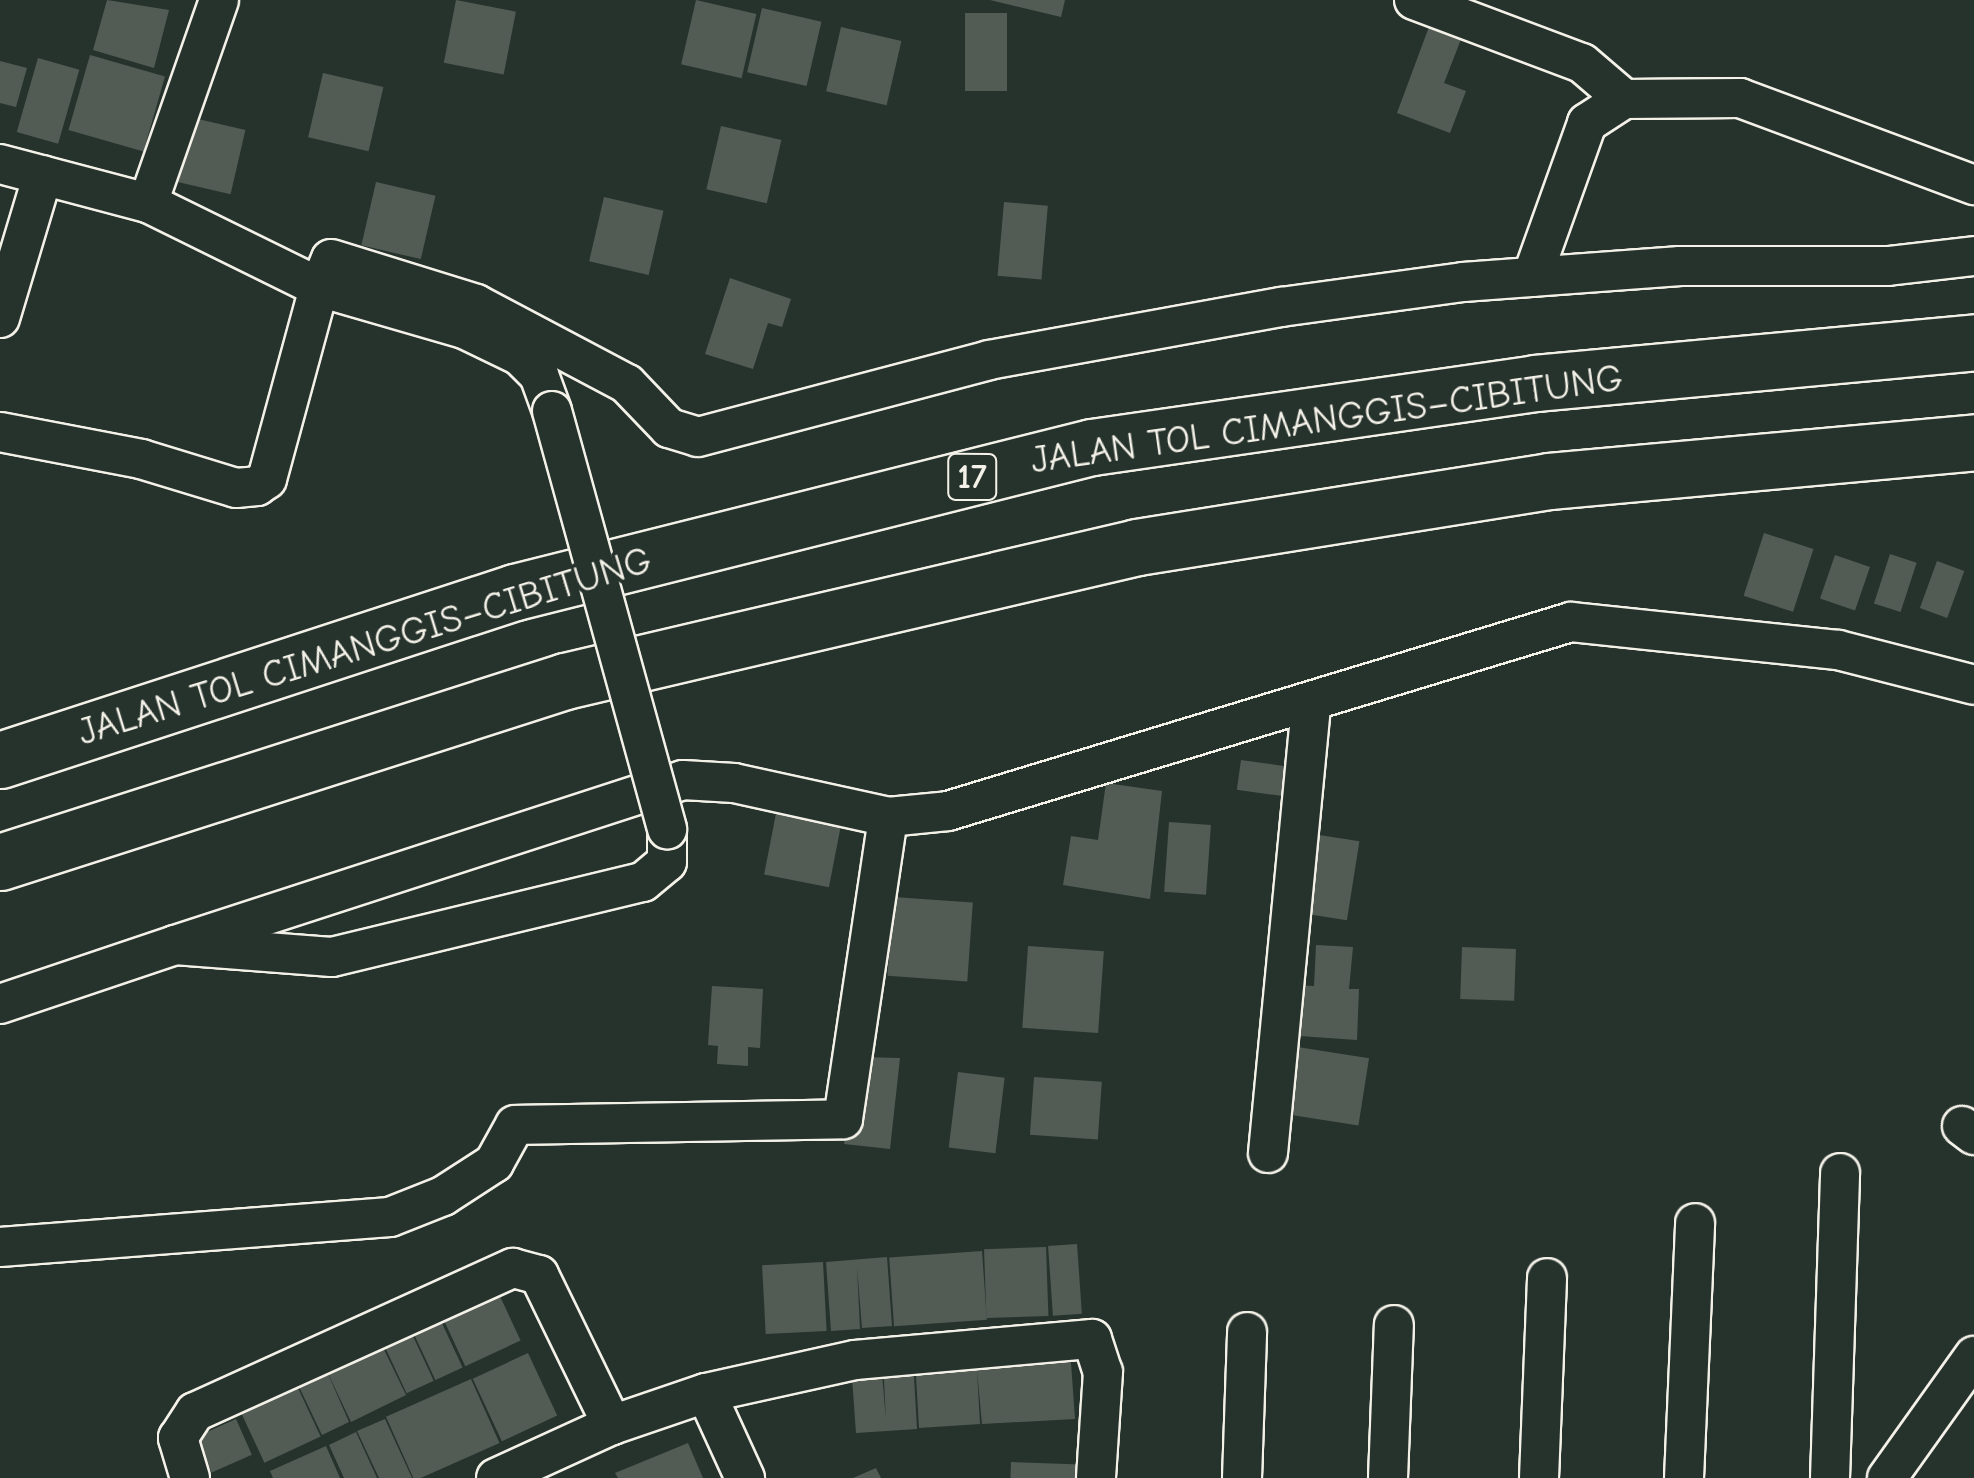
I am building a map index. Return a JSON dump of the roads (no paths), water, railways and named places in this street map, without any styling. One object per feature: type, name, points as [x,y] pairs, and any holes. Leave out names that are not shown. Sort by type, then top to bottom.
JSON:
[{"type":"highway","name":"JALAN TOL CIMANGGIS–CIBITUNG","points":[[0,760],[516,592],[1092,446],[1536,383],[1974,342]]},
{"type":"highway","points":[[0,862],[565,681],[1137,546],[1549,481],[1974,442]]},
{"type":"street","points":[[148,203],[220,0]]},
{"type":"street","points":[[1414,0],[1582,63],[1624,99]]},
{"type":"street","points":[[1532,277],[1587,124],[1624,99],[1740,98],[1974,186]]},
{"type":"street","points":[[0,164],[148,203],[319,286],[464,329],[520,356],[539,375],[552,410],[667,828],[667,862],[643,882],[332,957],[175,945]]},
{"type":"street","points":[[0,318],[43,175]]},
{"type":"street","points":[[0,432],[141,458],[236,488],[257,486],[268,479],[319,286],[331,259],[476,304],[627,384],[669,428],[698,437],[989,360],[1281,307],[1532,277],[1680,266],[1888,266],[1974,256]]},
{"type":"street","points":[[0,1004],[683,780],[734,783],[888,817],[948,811],[1312,705],[1571,622],[1838,650],[1974,685]]},
{"type":"street","points":[[1268,1153],[1312,705]]},
{"type":"street","points":[[0,1246],[390,1218],[443,1196],[494,1163],[515,1124],[843,1119],[888,817]]},
{"type":"street","points":[[1830,1478],[1840,1173]]},
{"type":"street","points":[[1684,1478],[1696,1222]]},
{"type":"street","points":[[190,1478],[178,1438],[195,1412],[513,1268],[539,1275],[612,1425]]},
{"type":"street","points":[[1538,1478],[1548,1278]]},
{"type":"street","points":[[1388,1478],[1394,1325]]},
{"type":"street","points":[[1242,1478],[1248,1332]]},
{"type":"street","points":[[496,1478],[571,1462],[612,1425],[706,1393],[854,1360],[1092,1339],[1102,1372],[1096,1478]]},
{"type":"street","points":[[1887,1478],[1974,1356]]},
{"type":"street","points":[[706,1393],[746,1478]]}]
